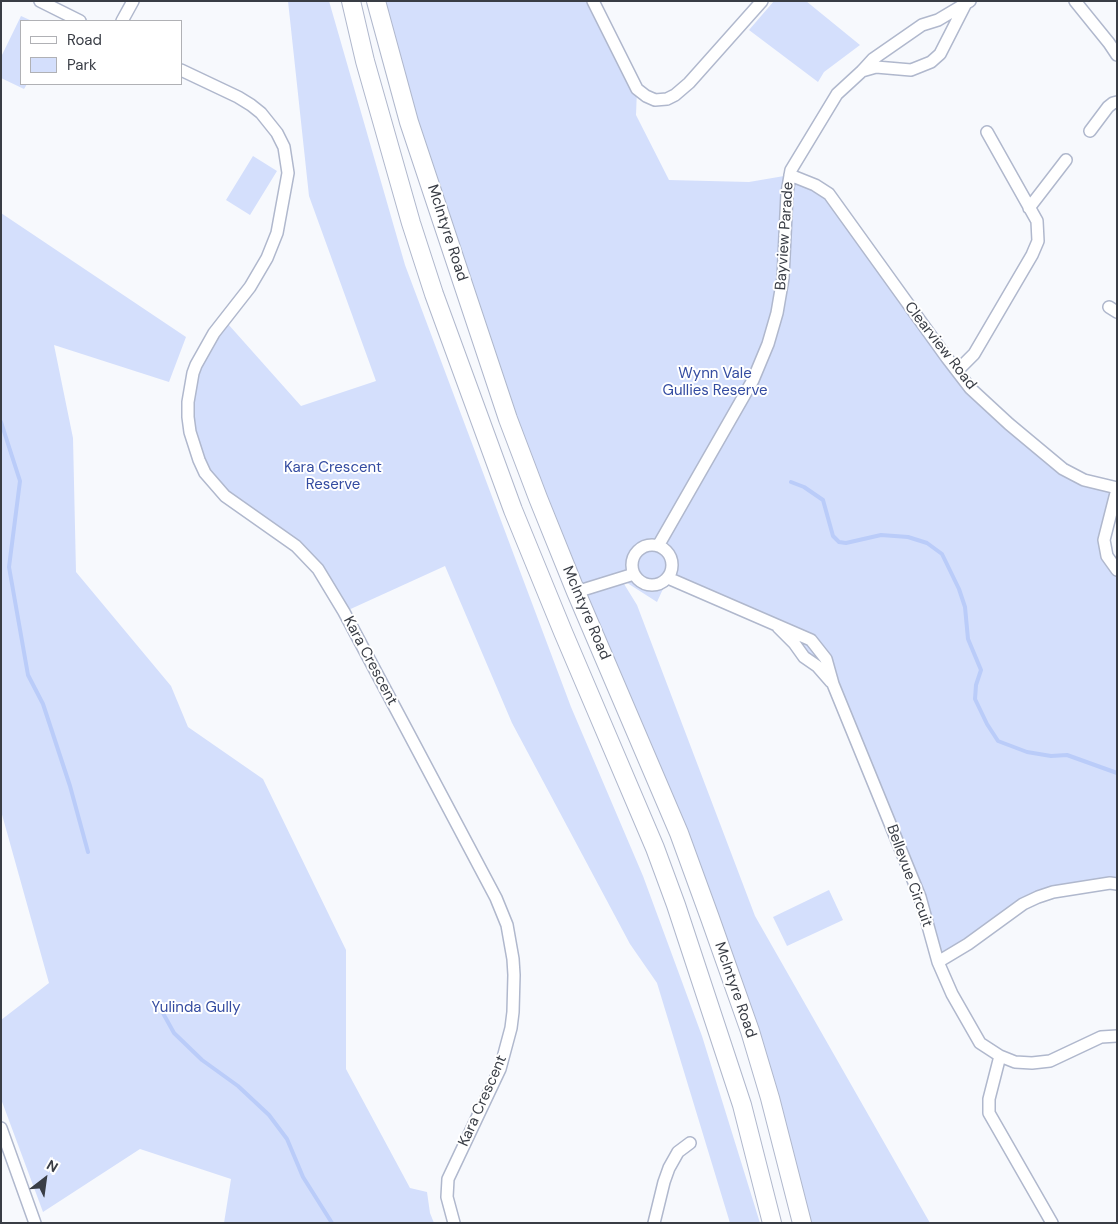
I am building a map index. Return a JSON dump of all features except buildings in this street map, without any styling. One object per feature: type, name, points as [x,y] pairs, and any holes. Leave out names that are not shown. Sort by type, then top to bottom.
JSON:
[{"type":"main road","name":"McIntyre Road","points":[[351,1],[365,61],[409,215],[434,294],[513,510],[655,848],[676,905],[742,1105],[772,1223]]},
{"type":"main road","name":"McIntyre Road","points":[[376,1],[409,122],[508,419],[576,592],[647,755],[697,879],[750,1031],[770,1098],[802,1223]]},
{"type":"main road","points":[[539,574],[576,592],[563,632]]},
{"type":"street","points":[[40,1],[78,20]]},
{"type":"street","points":[[123,20],[133,1]]},
{"type":"street","points":[[593,1],[637,89],[655,100],[675,96],[689,84],[762,1]]},
{"type":"street","points":[[1075,1],[1117,55]]},
{"type":"street","name":"Bayview Parade","points":[[862,71],[876,67],[911,70],[931,62],[940,54],[967,3]]},
{"type":"street","name":"Bayview Parade","points":[[658,546],[753,380],[768,344],[777,313],[783,278],[787,194],[790,175],[836,94],[862,71],[873,58],[922,25],[938,20],[967,3]]},
{"type":"street","name":"Kara Crescent","points":[[182,70],[251,105],[268,120],[284,147],[288,173],[282,209],[272,248],[260,273],[214,332],[196,364],[188,402],[190,432],[199,460],[215,485],[234,504],[296,546],[318,569],[344,612],[417,749],[496,898],[507,925],[514,975],[511,1028],[500,1069],[448,1179],[447,1197],[454,1223]]},
{"type":"street","points":[[1090,131],[1108,108],[1117,102]]},
{"type":"street","points":[[957,371],[974,354],[1032,255],[1038,241],[1037,221],[987,132]]},
{"type":"street","points":[[1029,208],[1066,160]]},
{"type":"street","name":"Clearview Road","points":[[790,175],[815,185],[829,194],[970,388],[1009,424],[1063,468],[1084,480],[1117,488]]},
{"type":"street","points":[[1117,488],[1104,540],[1107,556],[1117,570]]},
{"type":"street","points":[[649,545],[658,546],[666,550],[670,555],[673,566],[671,573],[664,582],[648,586],[641,583],[634,574],[632,568],[635,553],[642,547],[649,545]]},
{"type":"street","points":[[576,592],[634,574]]},
{"type":"street","name":"Bellevue Circuit","points":[[668,578],[811,640],[826,659],[834,684],[920,897],[938,962],[952,994],[980,1042],[1000,1056],[1015,1062],[1032,1063],[1050,1061],[1101,1037],[1117,1036]]},
{"type":"street","name":"Bellevue Circuit","points":[[777,626],[794,643],[804,657],[817,666],[834,684]]},
{"type":"street","points":[[938,962],[968,944],[1023,904],[1038,897],[1053,892],[1110,882],[1117,884]]},
{"type":"street","points":[[1000,1056],[989,1099],[989,1113],[1052,1223]]},
{"type":"street","points":[[1,1128],[35,1223]]},
{"type":"street","points":[[654,1223],[658,1201],[669,1168],[678,1152],[690,1142]]},
{"type":"green space","name":"Kara Crescent Reserve","points":[[288,1],[329,1],[405,265],[571,707],[643,876],[702,1036],[760,1223],[730,1223],[657,983],[630,944],[512,723],[445,566],[344,612],[318,569],[215,485],[190,432],[196,365],[228,324],[301,406],[376,381],[309,196]]},
{"type":"green space","name":"Wynn Vale Gullies Reserve","points":[[376,1],[593,1],[637,89],[636,115],[669,180],[749,182],[790,175],[823,190],[957,371],[1063,469],[1117,488],[1104,540],[1117,570],[1117,884],[1053,892],[938,962],[920,897],[833,684],[777,626],[668,578],[657,602],[621,579],[637,605],[755,916],[930,1223],[802,1223],[750,1031],[538,498]]},
{"type":"green space","points":[[774,1],[806,1],[860,45],[824,72],[818,82],[749,30]]},
{"type":"green space","points":[[21,16],[30,20],[20,20],[20,85],[26,85],[24,89],[1,78],[1,57]]},
{"type":"green space","points":[[253,156],[277,171],[250,215],[226,200]]},
{"type":"green space","name":"Yulinda Gully","points":[[1,213],[186,337],[169,382],[54,345],[73,438],[76,572],[171,686],[188,727],[263,779],[346,950],[346,1069],[410,1188],[427,1192],[430,1213],[434,1223],[224,1223],[231,1179],[140,1149],[43,1212],[1,1099],[1,1020],[49,983],[1,811]]},
{"type":"green space","points":[[829,890],[843,920],[787,946],[773,917]]},
{"type":"waterway","points":[[1,422],[20,481],[9,567],[28,675],[43,704],[70,786],[88,852]]},
{"type":"waterway","points":[[791,482],[804,487],[823,500],[833,536],[839,542],[846,543],[881,535],[908,537],[927,543],[942,554],[959,589],[965,607],[968,639],[981,670],[976,685],[975,699],[998,741],[1027,752],[1051,756],[1067,755],[1117,773]]},
{"type":"waterway","points":[[159,1006],[174,1033],[202,1060],[238,1086],[269,1115],[287,1139],[303,1177],[332,1223]]}]
